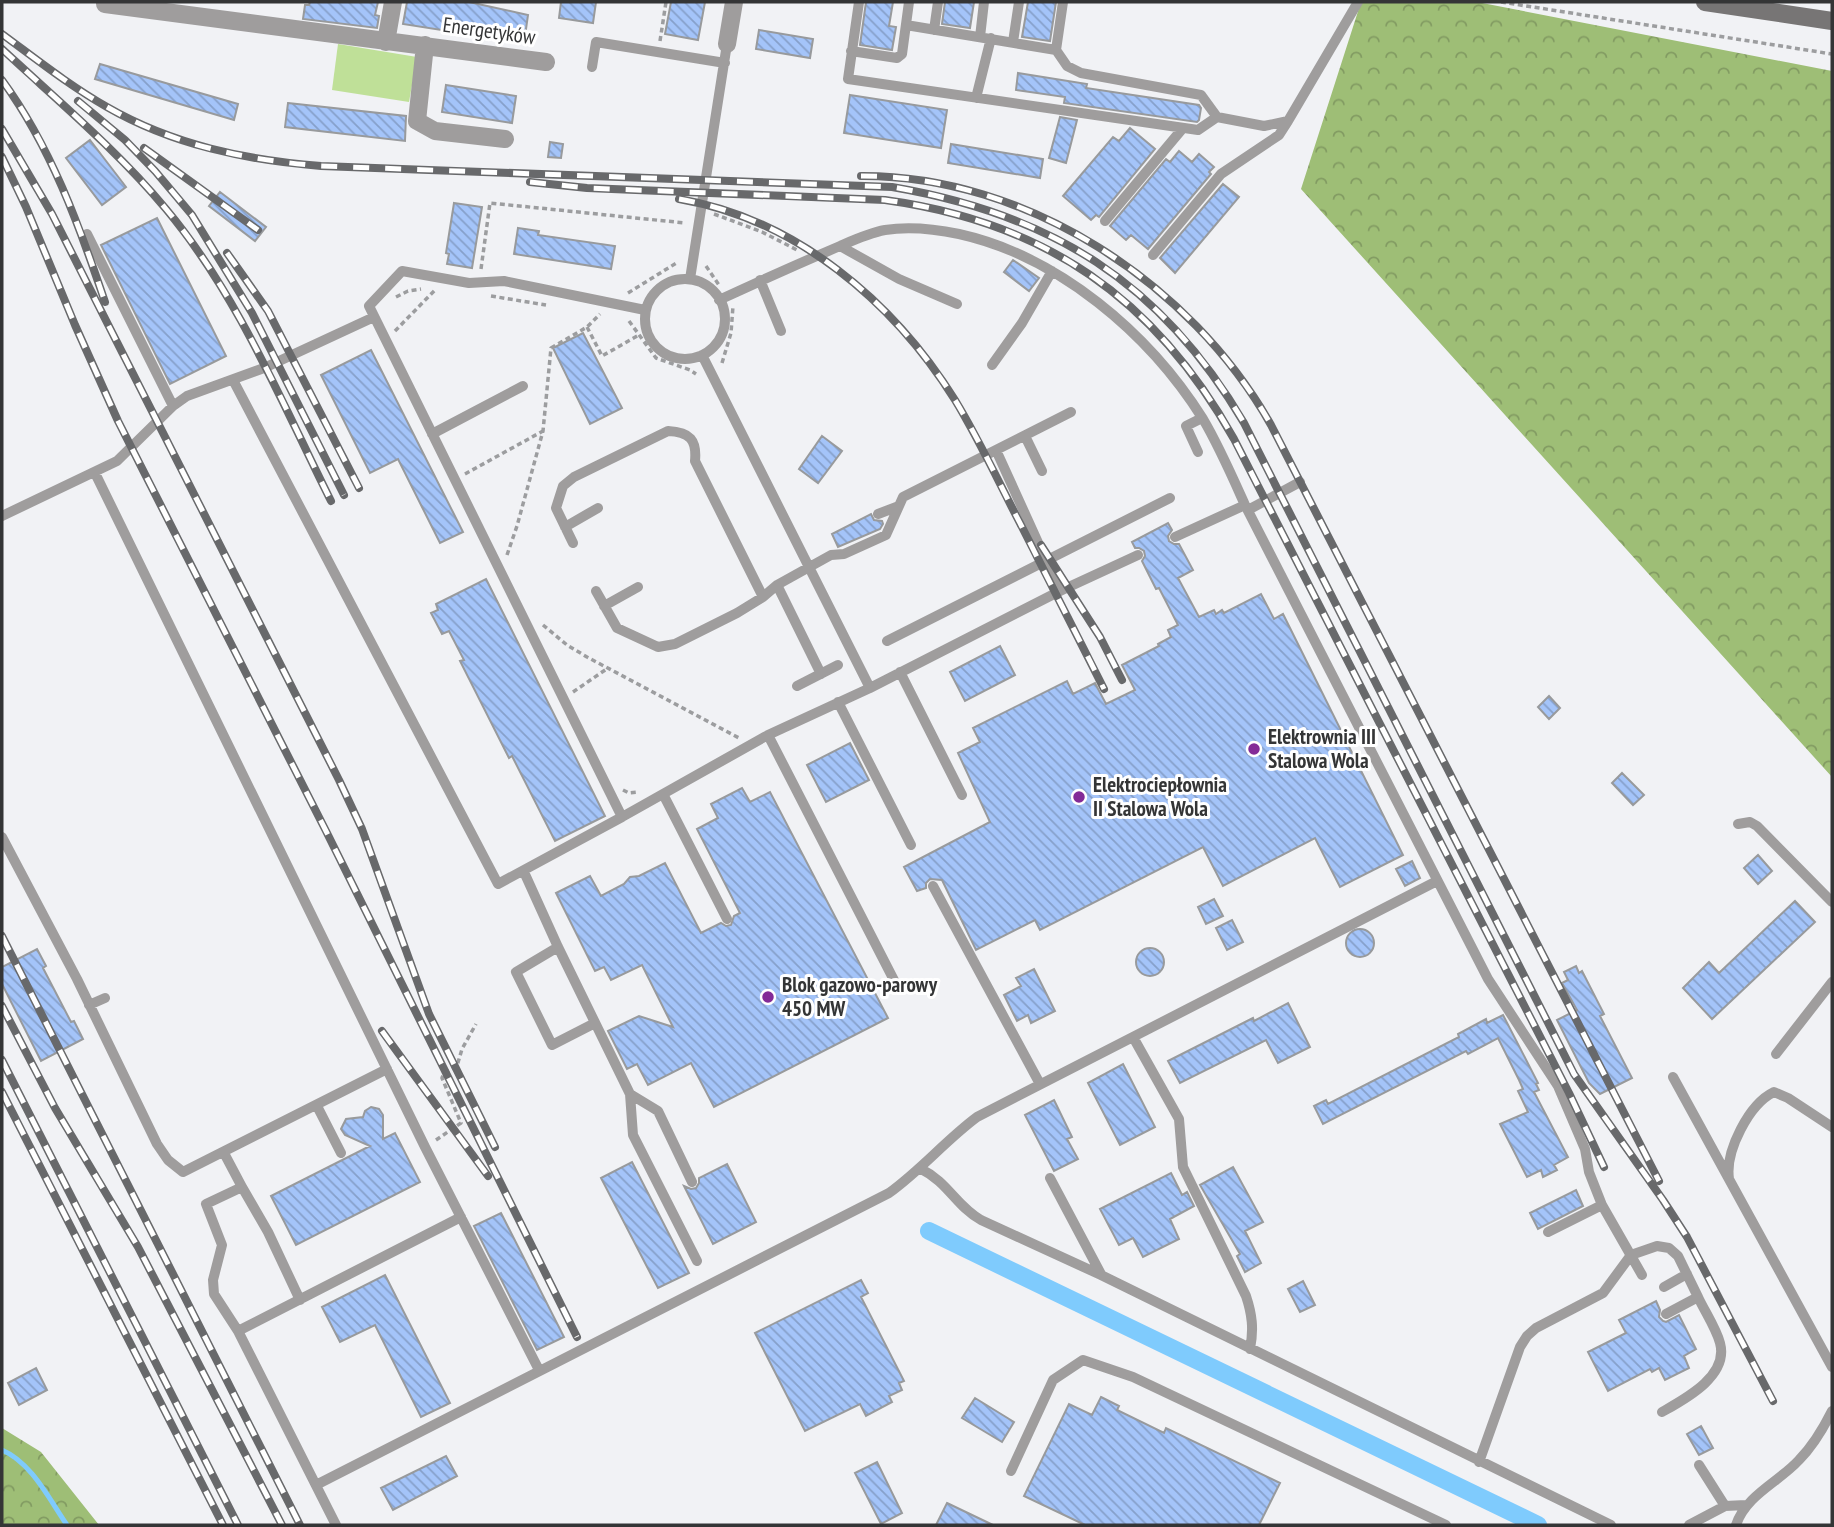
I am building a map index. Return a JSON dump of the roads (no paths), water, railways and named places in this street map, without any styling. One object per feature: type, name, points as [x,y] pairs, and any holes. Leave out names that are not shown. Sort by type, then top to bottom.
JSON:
[{"type":"main road","points":[[1705,2],[1832,21]]},
{"type":"street","name":"Energetyków","points":[[105,2],[546,62]]},
{"type":"street","points":[[386,42],[393,2]]},
{"type":"street","points":[[727,44],[734,2]]},
{"type":"street","name":"Energetyków","points":[[425,45],[417,121],[435,131],[505,139]]},
{"type":"lane","points":[[859,2],[848,79],[1198,130],[1217,117]]},
{"type":"lane","points":[[852,51],[897,58],[902,54],[909,2]]},
{"type":"lane","points":[[934,30],[938,2]]},
{"type":"lane","points":[[979,37],[984,2]]},
{"type":"lane","points":[[1013,42],[1019,2]]},
{"type":"lane","points":[[1063,2],[1056,50],[1067,66],[1080,73],[1201,95],[1217,117],[1264,126],[1288,121]]},
{"type":"lane","points":[[1153,255],[1221,174],[1279,135],[1358,2]]},
{"type":"lane","points":[[906,26],[1056,50]]},
{"type":"lane","points":[[976,98],[991,38]]},
{"type":"lane","points":[[592,67],[596,42],[615,42],[637,49],[725,63]]},
{"type":"lane","points":[[690,279],[727,44]]},
{"type":"lane","points":[[1105,222],[1183,128]]},
{"type":"lane","points":[[723,298],[860,236],[917,228],[979,239],[1007,248],[1052,271],[1092,298],[1145,347],[1167,371],[1216,441],[1246,507],[1488,979],[1558,1086],[1585,1149],[1589,1172],[1602,1205],[1642,1275]]},
{"type":"lane","points":[[87,234],[173,406]]},
{"type":"lane","points":[[840,246],[899,279],[957,304]]},
{"type":"lane","points":[[622,817],[369,306],[402,271],[469,283],[504,281],[646,310]]},
{"type":"lane","points":[[992,365],[1034,305],[1052,271]]},
{"type":"lane","points":[[690,279],[707,286],[723,298],[724,327],[716,343],[702,355],[690,359],[665,354],[655,346],[648,335],[645,323],[650,299],[667,283],[690,279]]},
{"type":"lane","points":[[760,280],[781,331]]},
{"type":"lane","points":[[2,516],[117,461],[173,406],[195,392],[233,380],[374,317]]},
{"type":"lane","points":[[702,355],[870,688]]},
{"type":"lane","points":[[233,380],[498,884],[768,735],[870,688],[1060,591],[1138,555]]},
{"type":"lane","points":[[432,434],[523,386]]},
{"type":"lane","points":[[596,591],[617,628],[658,647],[674,644],[763,597],[777,585],[831,555],[844,554],[886,535],[903,497],[1072,412]]},
{"type":"lane","points":[[1198,452],[1186,426],[1202,418]]},
{"type":"lane","points":[[573,543],[556,508],[563,486],[574,477],[668,431],[679,432],[690,436],[696,448],[695,461],[763,597]]},
{"type":"lane","points":[[1025,436],[1042,471]]},
{"type":"lane","points":[[996,450],[1060,591]]},
{"type":"lane","points":[[95,472],[425,1147],[539,1370]]},
{"type":"lane","points":[[1175,537],[1300,482]]},
{"type":"lane","points":[[887,641],[1170,498]]},
{"type":"lane","points":[[878,514],[899,506]]},
{"type":"lane","points":[[565,527],[598,508]]},
{"type":"lane","points":[[777,585],[821,674]]},
{"type":"lane","points":[[604,606],[638,587]]},
{"type":"lane","points":[[797,686],[838,665]]},
{"type":"lane","points":[[900,672],[962,795]]},
{"type":"lane","points":[[838,702],[911,845]]},
{"type":"lane","points":[[768,735],[897,986]]},
{"type":"lane","points":[[663,794],[727,919]]},
{"type":"lane","points":[[1738,824],[1750,822],[1756,826],[1832,902]]},
{"type":"lane","points":[[2,837],[157,1144],[168,1160],[183,1172],[387,1069]]},
{"type":"lane","points":[[524,872],[630,1094],[633,1135],[696,1261]]},
{"type":"lane","points":[[316,1485],[889,1193],[921,1169],[955,1134],[977,1117],[1437,881]]},
{"type":"lane","points":[[933,886],[1040,1084]]},
{"type":"lane","points":[[558,947],[516,972],[552,1045],[595,1023]]},
{"type":"lane","points":[[1776,1054],[1832,982]]},
{"type":"lane","points":[[89,1005],[105,998]]},
{"type":"lane","points":[[1133,1037],[1179,1119],[1183,1167],[1246,1296],[1252,1315],[1253,1335],[1250,1349]]},
{"type":"lane","points":[[1673,1077],[1832,1367]]},
{"type":"lane","points":[[1730,1182],[1728,1168],[1733,1149],[1747,1118],[1763,1097],[1774,1092],[1832,1127]]},
{"type":"lane","points":[[630,1094],[658,1111],[692,1182]]},
{"type":"lane","points":[[317,1106],[341,1153]]},
{"type":"lane","points":[[224,1153],[268,1232],[300,1300]]},
{"type":"lane","points":[[921,1169],[945,1184],[970,1214],[981,1220],[1101,1275],[1611,1525]]},
{"type":"lane","points":[[1050,1178],[1101,1275]]},
{"type":"lane","points":[[242,1186],[206,1204],[222,1245],[213,1280],[214,1294],[238,1331],[336,1525]]},
{"type":"lane","points":[[1548,1232],[1602,1205]]},
{"type":"lane","points":[[238,1331],[461,1217]]},
{"type":"lane","points":[[1479,1462],[1520,1347],[1527,1336],[1536,1328],[1603,1293],[1631,1255],[1657,1246],[1669,1248],[1678,1256],[1721,1345],[1721,1358],[1705,1383],[1662,1412]]},
{"type":"lane","points":[[1664,1287],[1687,1274]]},
{"type":"lane","points":[[1666,1314],[1698,1297]]},
{"type":"lane","points":[[1011,1471],[1053,1380],[1083,1360],[1133,1377],[1446,1525]]},
{"type":"lane","points":[[1736,1525],[1746,1505],[1799,1461],[1822,1432],[1832,1411]]},
{"type":"lane","points":[[1699,1465],[1725,1506]]},
{"type":"lane","points":[[1689,1525],[1725,1506],[1746,1505]]},
{"type":"waterway","points":[[929,1231],[1538,1525]]},
{"type":"waterway","points":[[2,1450],[13,1456],[31,1473],[67,1525]]},
{"type":"railway","points":[[2,34],[80,90],[132,120],[184,141],[238,155],[321,166],[892,187],[949,199],[1002,215],[1051,236],[1097,262],[1138,293],[1176,330],[1212,373],[1244,423],[1574,1074],[1687,1237],[1773,1401]]},
{"type":"railway","points":[[2,49],[128,166],[192,242],[257,350],[331,501]]},
{"type":"railway","points":[[2,80],[35,132],[62,187],[105,302]]},
{"type":"railway","points":[[78,101],[125,140],[192,215],[252,313],[344,495]]},
{"type":"railway","points":[[2,129],[52,214],[339,780],[362,829],[429,1014],[495,1147]]},
{"type":"railway","points":[[144,148],[258,230]]},
{"type":"railway","points":[[2,157],[118,421],[326,831],[577,1337]]},
{"type":"railway","points":[[861,176],[923,181],[983,195],[1042,217],[1098,247],[1150,284],[1196,326],[1237,373],[1271,425],[1659,1181]]},
{"type":"railway","points":[[530,182],[587,188],[885,200],[943,211],[996,227],[1045,248],[1090,275],[1131,307],[1169,345],[1203,389],[1234,439],[1569,1093],[1604,1167]]},
{"type":"railway","points":[[679,199],[722,209],[763,225],[801,245],[838,270],[871,298],[902,330],[955,400],[990,463],[1104,689]]},
{"type":"railway","points":[[227,253],[268,311],[359,488]]},
{"type":"railway","points":[[1041,545],[1100,637],[1122,680]]},
{"type":"railway","points":[[2,936],[300,1525]]},
{"type":"railway","points":[[2,1006],[55,1108],[138,1247],[282,1525]]},
{"type":"railway","points":[[382,1031],[488,1176]]},
{"type":"railway","points":[[2,1060],[238,1525]]},
{"type":"railway","points":[[2,1092],[223,1525]]},
{"type":"place","name":"Elektrownia III Stalowa Wola","points":[[1254,749]]},
{"type":"place","name":"Elektrociepłownia II Stalowa Wola","points":[[1079,797]]},
{"type":"place","name":"Blok gazowo-parowy 450 MW","points":[[768,997]]}]
